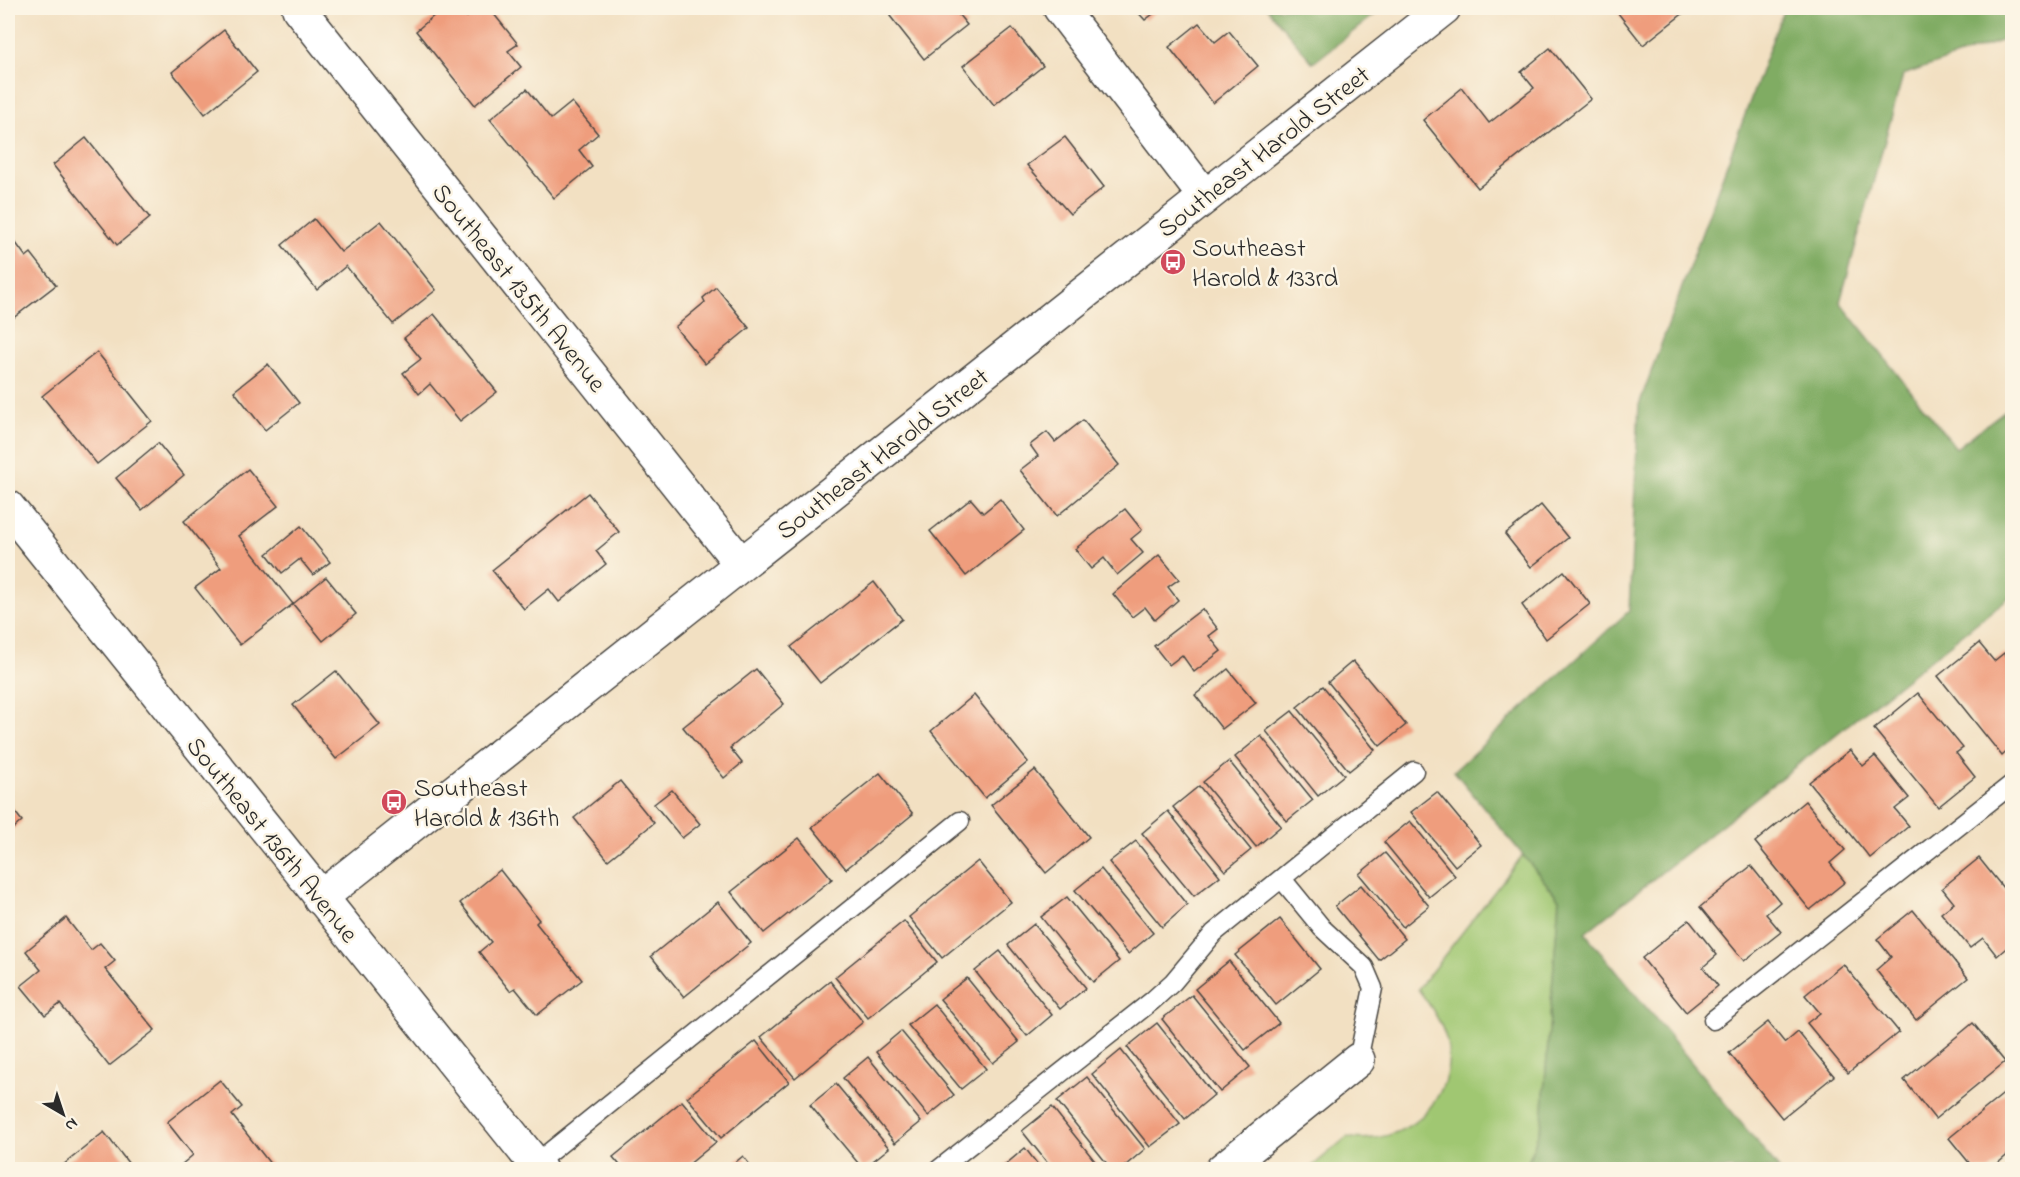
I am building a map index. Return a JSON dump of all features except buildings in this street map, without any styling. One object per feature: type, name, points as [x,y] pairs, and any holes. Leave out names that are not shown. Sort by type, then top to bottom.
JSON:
[{"type":"street","name":"Southeast 135th Avenue","points":[[298,8],[741,564]]},
{"type":"street","points":[[1060,8],[1204,197]]},
{"type":"street","name":"Southeast Harold Street","points":[[320,898],[1444,8]]},
{"type":"street","name":"Southeast 136th Avenue","points":[[9,512],[538,1167]]},
{"type":"street","points":[[1222,1170],[1358,1060]]},
{"type":"lane","points":[[944,1168],[1152,1001],[1173,982],[1214,933],[1414,771]]},
{"type":"lane","points":[[1713,1020],[2013,784]]},
{"type":"lane","points":[[538,1167],[960,820]]},
{"type":"lane","points":[[1282,879],[1322,928],[1364,967],[1373,988],[1358,1060]]},
{"type":"green space","points":[[1267,8],[1383,8],[1313,63]]},
{"type":"green space","points":[[1784,8],[2012,8],[2012,37],[1903,75],[1840,302],[1956,448],[2012,405],[2012,595],[1585,933],[1779,1169],[1526,1169],[1542,1122],[1559,899],[1454,771],[1629,611],[1639,405]]},
{"type":"green space","points":[[1523,855],[1559,899],[1542,1123],[1526,1169],[1308,1170],[1347,1137],[1368,1139],[1406,1128],[1422,1116],[1435,1101],[1444,1083],[1448,1063],[1447,1042],[1439,1021],[1418,989]]},
{"type":"place","name":"Southeast Harold & 133rd","points":[[1173,262]]},
{"type":"place","name":"Southeast Harold & 136th","points":[[394,802]]}]
